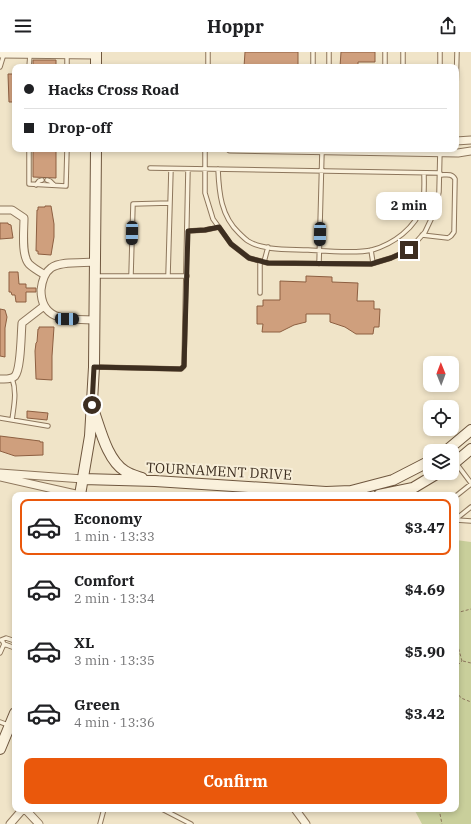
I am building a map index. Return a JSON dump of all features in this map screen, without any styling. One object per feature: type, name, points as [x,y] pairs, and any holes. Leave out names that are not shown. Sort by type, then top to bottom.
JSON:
[{"type":"main road","points":[[81,492],[90,436],[94,367],[96,152]]},
{"type":"main road","points":[[92,405],[109,452],[116,464],[125,472],[150,480]]},
{"type":"main road","points":[[454,444],[471,430]]},
{"type":"main road","points":[[459,458],[471,449]]},
{"type":"main road","name":"TOURNAMENT DRIVE","points":[[83,479],[150,480],[326,492],[351,491],[393,480],[423,465]]},
{"type":"main road","points":[[394,492],[413,488],[426,480]]},
{"type":"main road","points":[[0,749],[5,724],[12,716]]},
{"type":"street","points":[[3,54],[96,54]]},
{"type":"street","points":[[459,141],[471,140]]},
{"type":"street","points":[[449,152],[458,153],[471,151]]},
{"type":"street","points":[[0,210],[12,210],[24,218],[25,257],[29,264],[45,275]]},
{"type":"street","points":[[94,262],[56,265],[51,268],[42,281],[42,299],[44,306],[56,316],[67,319],[95,320]]},
{"type":"street","points":[[0,379],[12,378],[15,375],[18,368],[22,323],[44,306]]},
{"type":"street","name":"TOURNAMENT DRIVE","points":[[0,473],[83,479]]},
{"type":"street","points":[[0,477],[68,492]]},
{"type":"street","points":[[10,824],[21,812]]},
{"type":"street","points":[[27,812],[39,824]]},
{"type":"street","points":[[297,812],[306,824]]},
{"type":"lane","points":[[208,52],[208,64]]},
{"type":"lane","points":[[313,52],[313,64]]},
{"type":"lane","points":[[329,52],[329,64]]},
{"type":"lane","points":[[385,52],[385,64]]},
{"type":"lane","points":[[403,52],[403,64]]},
{"type":"lane","points":[[440,52],[440,64]]},
{"type":"lane","points":[[457,52],[457,64]]},
{"type":"lane","points":[[30,53],[30,64]]},
{"type":"lane","points":[[67,53],[67,64]]},
{"type":"lane","points":[[0,67],[3,54]]},
{"type":"lane","points":[[29,152],[29,184],[66,186],[67,152]]},
{"type":"lane","points":[[205,152],[205,193],[213,219],[231,244],[249,258],[262,262],[319,264],[373,263],[391,258],[409,250],[422,235],[435,211],[439,192],[440,152]]},
{"type":"lane","points":[[319,264],[322,152]]},
{"type":"lane","points":[[150,168],[424,173],[453,176],[455,180],[454,232],[452,236],[448,238],[422,235]]},
{"type":"lane","points":[[168,276],[171,169]]},
{"type":"lane","points":[[94,367],[181,369],[184,366],[188,231],[188,169]]},
{"type":"lane","points":[[218,169],[219,194],[224,210],[229,221],[248,241],[268,247],[351,251],[371,250],[389,243],[407,231],[418,216],[423,205],[424,173]]},
{"type":"lane","points":[[36,185],[42,180]]},
{"type":"lane","points":[[47,180],[55,185]]},
{"type":"lane","points":[[131,276],[133,204],[170,203]]},
{"type":"lane","points":[[188,231],[219,227]]},
{"type":"lane","points":[[260,293],[262,262],[268,247]]},
{"type":"lane","points":[[371,250],[373,263]]},
{"type":"lane","points":[[94,276],[187,276]]},
{"type":"lane","points":[[12,378],[16,396],[12,420]]},
{"type":"lane","points":[[0,418],[48,426]]},
{"type":"lane","points":[[459,469],[471,484],[459,494]]},
{"type":"lane","points":[[459,517],[471,507]]},
{"type":"lane","points":[[459,520],[471,521]]},
{"type":"lane","points":[[2,641],[6,638],[12,640]]},
{"type":"lane","points":[[2,641],[12,646]]},
{"type":"lane","points":[[0,653],[2,641]]},
{"type":"lane","points":[[100,824],[103,812]]},
{"type":"lane","points":[[168,812],[191,824]]},
{"type":"path","points":[[459,612],[471,609]]},
{"type":"path","points":[[459,650],[462,661]]},
{"type":"path","points":[[462,661],[471,663]]},
{"type":"path","points":[[459,664],[462,661]]},
{"type":"path","points":[[459,695],[461,698],[471,702]]},
{"type":"path","points":[[440,812],[442,824]]},
{"type":"green space","points":[[459,540],[471,542],[471,824],[422,824],[416,812],[459,812]]},
{"type":"building","points":[[245,52],[298,52],[298,64],[244,64]]},
{"type":"building","points":[[341,52],[375,52],[375,62],[340,64]]},
{"type":"building","points":[[33,60],[56,60],[56,64],[33,64]]},
{"type":"building","points":[[8,74],[12,74],[12,102],[9,102]]},
{"type":"building","points":[[33,152],[56,152],[56,178],[33,177]]},
{"type":"building","points":[[51,206],[54,224],[54,237],[51,255],[38,254],[38,251],[36,251],[37,210],[38,207]]},
{"type":"building","points":[[0,223],[8,223],[11,225],[13,238],[0,239]]},
{"type":"building","points":[[9,272],[18,272],[19,284],[26,284],[26,288],[36,288],[36,292],[26,292],[26,302],[16,302],[15,295],[12,295],[11,292],[9,292]]},
{"type":"building","points":[[306,276],[332,277],[332,282],[358,283],[357,301],[374,301],[374,309],[380,309],[379,327],[374,327],[373,334],[356,334],[345,327],[330,322],[330,314],[306,314],[306,322],[294,325],[280,332],[262,332],[263,324],[257,324],[257,306],[263,306],[263,300],[280,300],[280,281],[306,282]]},
{"type":"building","points":[[0,309],[5,310],[7,317],[5,328],[5,357],[0,356]]},
{"type":"building","points":[[39,327],[54,327],[52,380],[36,379],[35,351]]},
{"type":"building","points":[[27,411],[48,413],[47,420],[27,418]]},
{"type":"building","points":[[0,436],[43,442],[43,455],[15,456],[0,451]]},
{"type":"route","points":[[92,405],[94,367],[181,369],[184,366],[186,344],[188,231],[219,227],[231,244],[249,258],[268,263],[371,264],[391,258],[409,250]]}]
